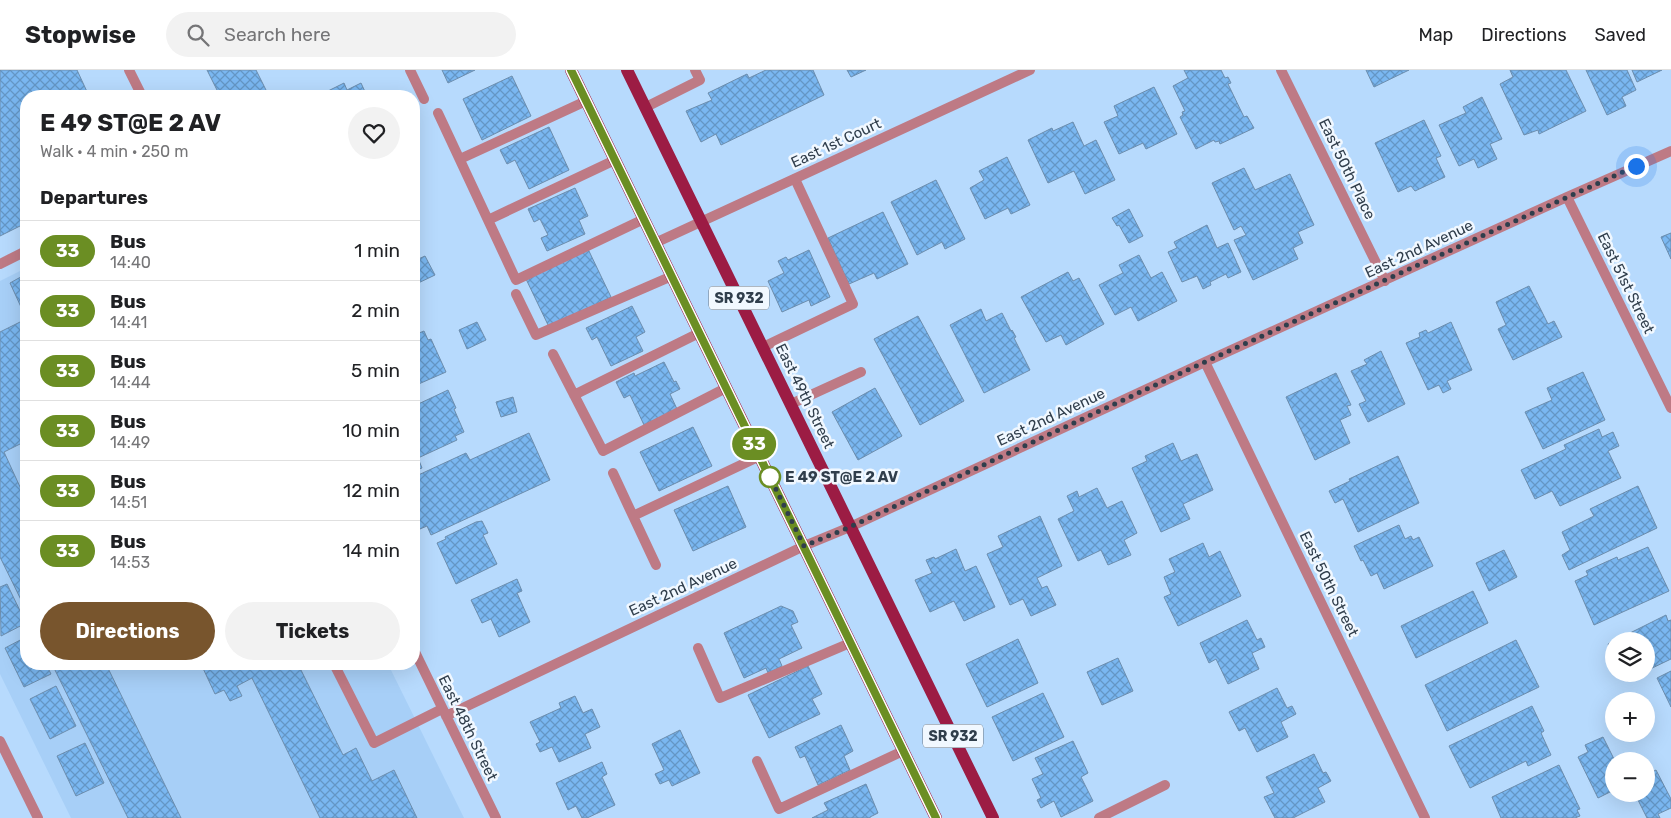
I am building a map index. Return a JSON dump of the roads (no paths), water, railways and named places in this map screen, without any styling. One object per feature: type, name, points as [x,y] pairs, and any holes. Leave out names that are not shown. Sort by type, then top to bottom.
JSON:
[{"type":"main road","name":"SR 932","points":[[571,70],[936,818]]},
{"type":"main road","name":"East 49th Street","points":[[627,70],[993,818]]},
{"type":"street","points":[[129,70],[139,90]]},
{"type":"street","points":[[410,70],[420,90]]},
{"type":"street","points":[[646,108],[700,80],[695,70]]},
{"type":"street","name":"East 1st Court","points":[[655,243],[1030,70]]},
{"type":"street","name":"East 50th Place","points":[[1281,70],[1385,282]]},
{"type":"street","points":[[420,91],[424,99]]},
{"type":"street","points":[[460,159],[586,101]]},
{"type":"street","points":[[438,113],[516,280],[644,219]]},
{"type":"street","name":"East 2nd Avenue","points":[[337,670],[374,743],[804,546],[850,527],[1205,362],[1671,151]]},
{"type":"street","points":[[488,220],[615,160]]},
{"type":"street","points":[[763,346],[853,304],[795,179]]},
{"type":"street","name":"East 51st Street","points":[[1567,197],[1671,408]]},
{"type":"street","points":[[0,264],[20,253]]},
{"type":"street","points":[[516,294],[536,335],[672,276]]},
{"type":"street","points":[[574,395],[700,333]]},
{"type":"street","points":[[553,354],[602,451],[726,388]]},
{"type":"street","name":"East 50th Street","points":[[1205,362],[1425,818]]},
{"type":"street","points":[[791,404],[861,372]]},
{"type":"street","points":[[633,516],[760,456]]},
{"type":"street","points":[[613,473],[656,565]]},
{"type":"street","points":[[698,648],[720,698],[850,643]]},
{"type":"street","name":"East 48th Street","points":[[420,662],[496,818]]},
{"type":"street","points":[[0,741],[38,818]]},
{"type":"street","points":[[756,761],[779,808],[904,750]]},
{"type":"street","points":[[1100,818],[1165,785]]},
{"type":"place","name":"E 49 ST@E 2 AV","points":[[770,477]]}]
